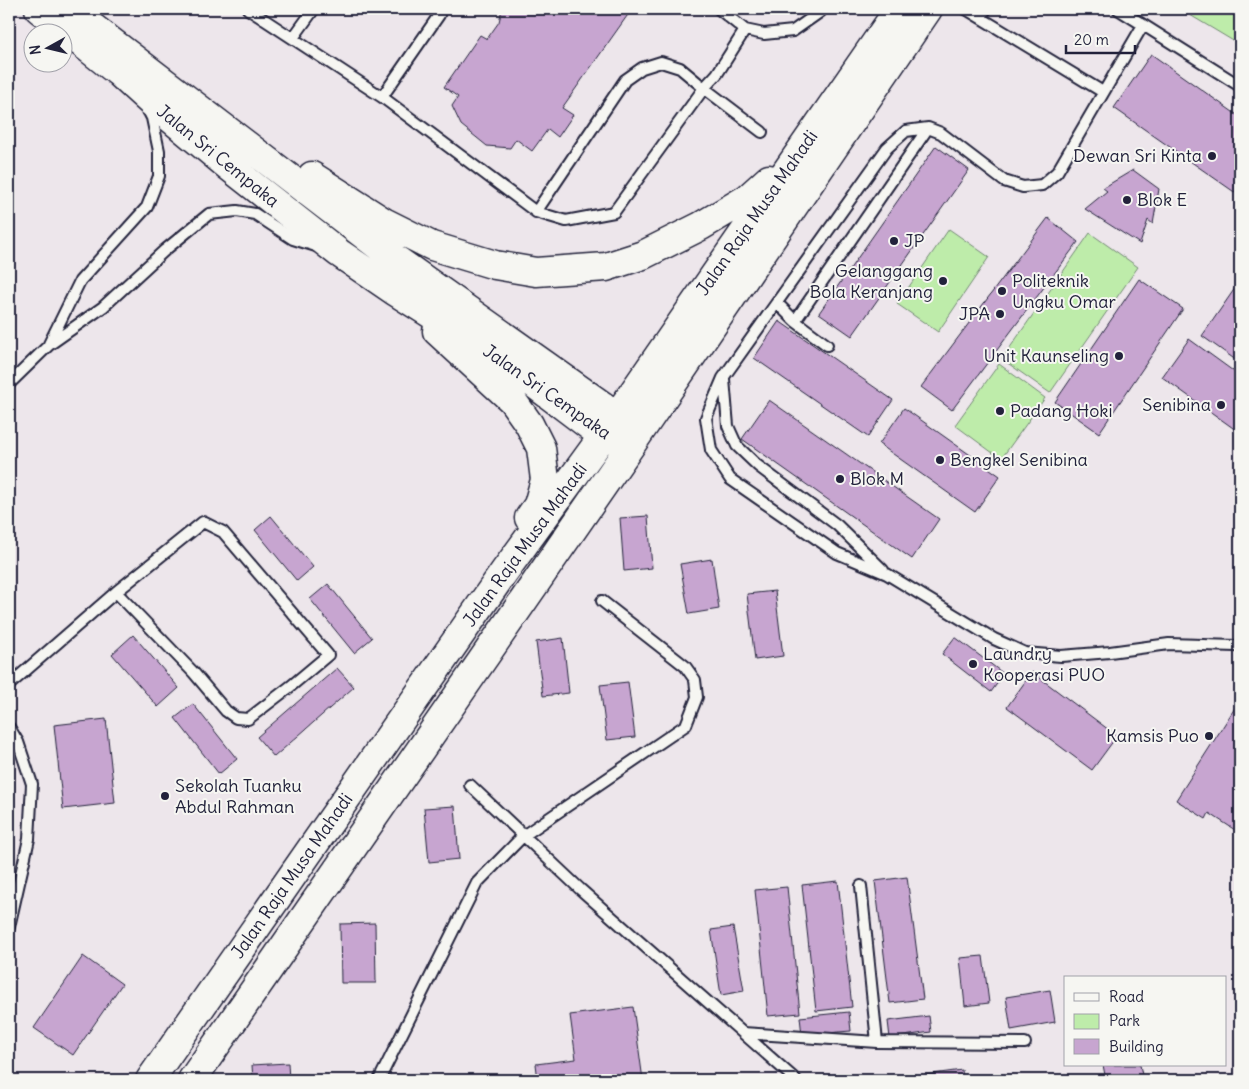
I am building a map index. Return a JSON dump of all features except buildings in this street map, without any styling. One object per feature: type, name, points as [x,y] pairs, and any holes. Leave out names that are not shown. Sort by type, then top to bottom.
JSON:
[{"type":"main road","name":"Jalan Sri Cempaka","points":[[39,9],[118,72],[226,165],[339,252],[396,292],[610,426]]},
{"type":"main road","name":"Jalan Sri Cempaka","points":[[68,9],[398,261],[610,426],[631,446]]},
{"type":"main road","name":"Jalan Raja Musa Mahadi","points":[[150,1080],[504,572],[610,426],[899,9]]},
{"type":"main road","name":"Jalan Raja Musa Mahadi","points":[[192,1080],[631,446],[928,9]]},
{"type":"main road","points":[[245,143],[318,178],[384,222],[432,246],[495,265],[536,272],[606,267],[643,255],[701,226],[748,198],[800,150]]},
{"type":"main road","points":[[396,292],[453,348],[512,400],[529,424],[541,448],[545,480],[538,505],[505,556],[504,572]]},
{"type":"lane","points":[[248,9],[382,96],[536,212],[566,221],[614,212],[704,88],[717,74],[745,30]]},
{"type":"lane","points":[[293,38],[314,9]]},
{"type":"lane","points":[[719,9],[745,30],[764,34],[793,31],[822,9]]},
{"type":"lane","points":[[966,9],[983,13],[1103,92]]},
{"type":"lane","points":[[1118,9],[1240,86]]},
{"type":"lane","points":[[382,96],[439,15]]},
{"type":"lane","points":[[1143,26],[1057,172],[1042,185],[1023,186],[1004,181],[941,133],[928,128],[906,131],[887,148],[724,378],[706,418],[711,450],[730,479],[837,553],[887,574],[994,640],[1025,653],[1060,656],[1169,644],[1240,647]]},
{"type":"lane","points":[[536,212],[626,80],[642,68],[661,62],[680,68],[762,132]]},
{"type":"lane","points":[[49,345],[80,280],[147,207],[159,176],[159,151],[152,118],[138,90]]},
{"type":"lane","points":[[795,321],[928,128]]},
{"type":"lane","points":[[9,384],[49,345],[103,307],[165,250],[209,214],[236,212],[255,214],[293,239],[339,252]]},
{"type":"lane","points":[[777,303],[795,321],[827,345]]},
{"type":"lane","points":[[724,378],[728,426],[737,446],[758,466],[837,525],[887,574]]},
{"type":"lane","points":[[9,685],[116,592],[203,522],[223,532],[328,655],[248,719],[236,718],[226,711],[194,673],[116,592]]},
{"type":"lane","points":[[379,1080],[477,883],[523,836],[686,725],[697,697],[695,680],[685,666],[602,601]]},
{"type":"lane","points":[[9,727],[18,742],[32,784],[29,839],[9,927]]},
{"type":"lane","points":[[470,785],[580,889],[796,1080]]},
{"type":"lane","points":[[861,886],[877,1042]]},
{"type":"lane","points":[[743,1033],[877,1042],[1025,1043]]},
{"type":"green space","points":[[1180,9],[1240,9],[1240,45]]},
{"type":"green space","name":"Gelanggang Bola Keranjang","points":[[949,229],[989,257],[938,332],[897,304]]},
{"type":"green space","points":[[1090,233],[1138,267],[1050,393],[1002,359]]},
{"type":"green space","name":"Padang Hoki","points":[[999,364],[1045,398],[1001,459],[955,425]]},
{"type":"place","name":"Dewan Sri Kinta","points":[[1212,156]]},
{"type":"place","name":"Blok E","points":[[1127,200]]},
{"type":"place","name":"JP","points":[[894,241]]},
{"type":"place","name":"Gelanggang Bola Keranjang","points":[[943,281]]},
{"type":"place","name":"Politeknik Ungku Omar","points":[[1002,291]]},
{"type":"place","name":"JPA","points":[[1000,314]]},
{"type":"place","name":"Unit Kaunseling","points":[[1119,356]]},
{"type":"place","name":"Senibina","points":[[1221,405]]},
{"type":"place","name":"Padang Hoki","points":[[1000,411]]},
{"type":"place","name":"Bengkel Senibina","points":[[940,460]]},
{"type":"place","name":"Blok M","points":[[840,479]]},
{"type":"place","name":"Laundry Kooperasi PUO","points":[[973,664]]},
{"type":"place","name":"Kamsis Puo","points":[[1209,736]]},
{"type":"place","name":"Sekolah Tuanku Abdul Rahman","points":[[165,796]]}]
